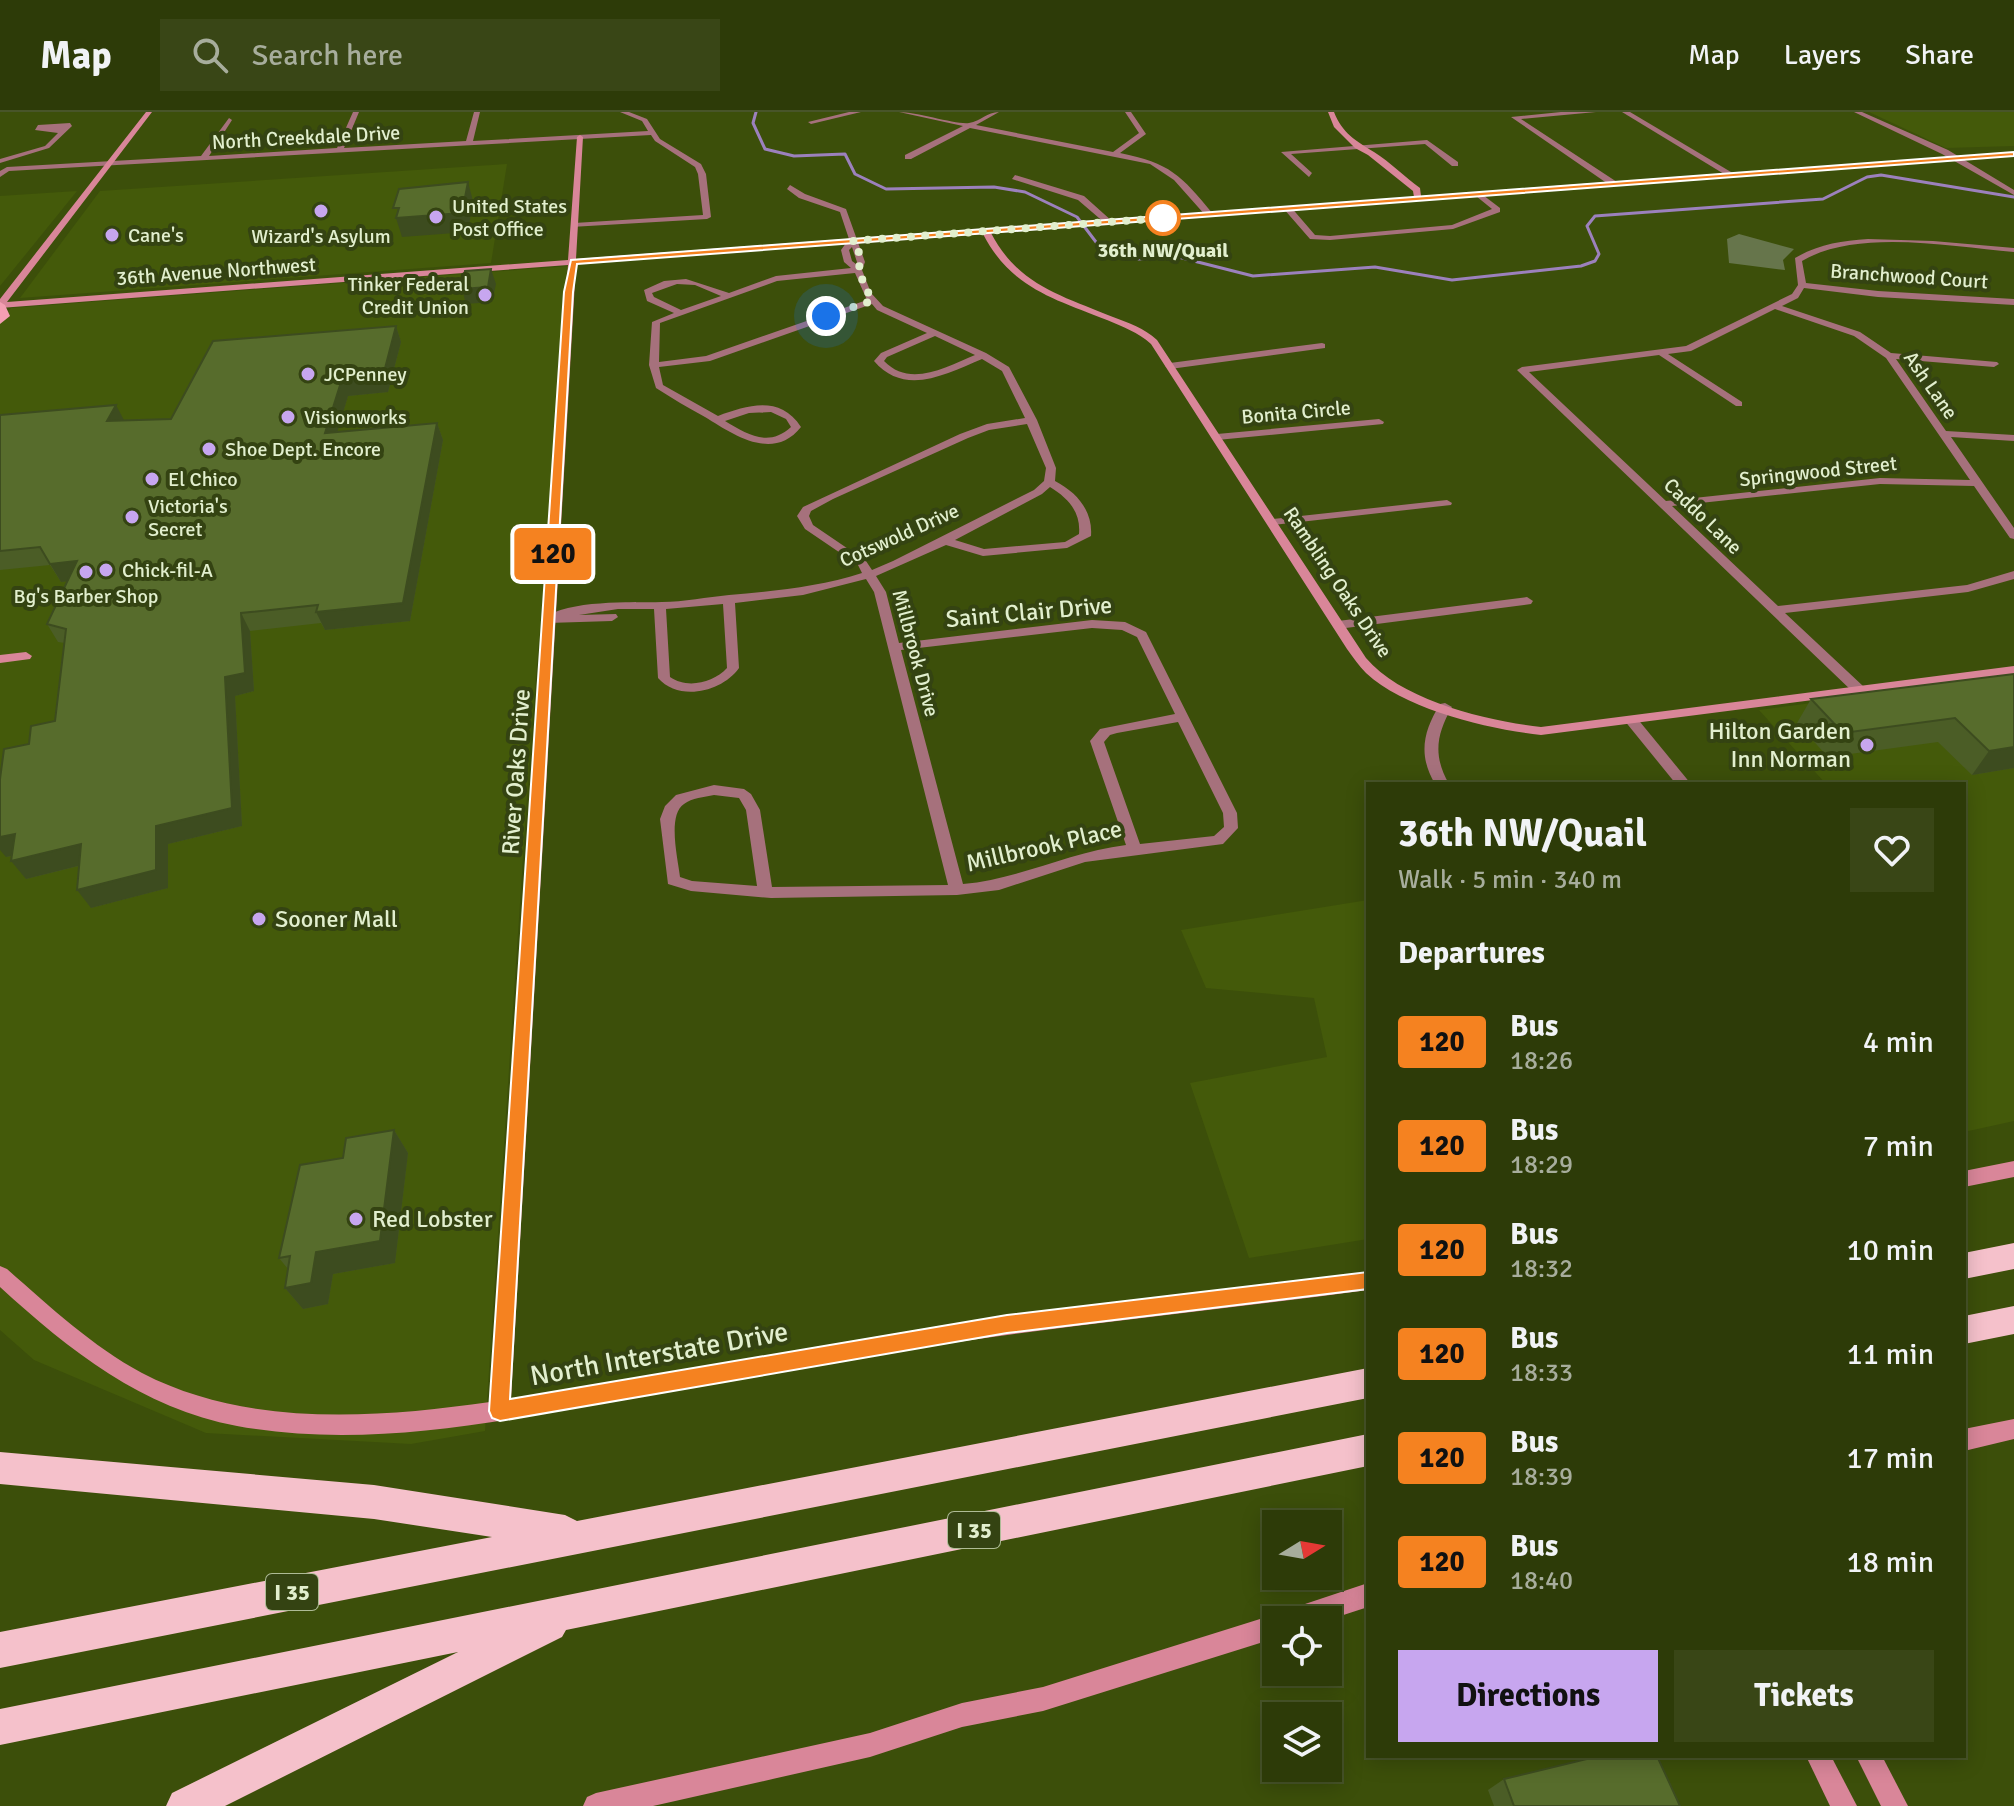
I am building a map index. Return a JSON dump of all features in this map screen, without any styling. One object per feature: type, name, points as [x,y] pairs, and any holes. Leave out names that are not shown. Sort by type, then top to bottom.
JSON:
[{"type":"highway","points":[[1966,1266],[2014,1256]]},
{"type":"highway","points":[[1966,1330],[2014,1320]]},
{"type":"highway","name":"I 35","points":[[0,1650],[1366,1383]]},
{"type":"highway","name":"I 35","points":[[0,1727],[1366,1450]]},
{"type":"highway","points":[[0,1468],[374,1502],[583,1535]]},
{"type":"highway","points":[[185,1806],[581,1609]]},
{"type":"main road","points":[[0,321],[4,316],[0,305],[149,112]]},
{"type":"main road","points":[[1331,112],[1336,126],[1357,147],[1371,153],[1417,190],[1418,199],[1398,191]]},
{"type":"main road","name":"River Oaks Drive","points":[[500,1411],[580,137]]},
{"type":"main road","points":[[1357,147],[1358,154],[1388,181]]},
{"type":"main road","name":"36th Avenue Northwest","points":[[0,305],[2014,154]]},
{"type":"main road","name":"Rambling Oaks Drive","points":[[986,231],[993,249],[1021,280],[1144,333],[1170,366],[1338,625],[1371,670],[1381,678],[1445,707],[1497,724],[1530,730],[1631,720],[2014,670]]},
{"type":"main road","points":[[0,659],[26,656]]},
{"type":"main road","points":[[1966,1179],[2014,1169]]},
{"type":"main road","name":"North Interstate Drive","points":[[0,1275],[92,1356],[175,1398],[233,1415],[332,1425],[392,1423],[500,1411],[1007,1324],[1366,1281]]},
{"type":"main road","points":[[1966,1440],[2014,1429]]},
{"type":"main road","points":[[1335,1606],[1366,1596]]},
{"type":"main road","points":[[596,1806],[870,1745],[962,1715],[1043,1699],[1262,1630]]},
{"type":"main road","points":[[1819,1758],[1844,1806]]},
{"type":"main road","points":[[1869,1758],[1895,1806]]},
{"type":"street","points":[[339,151],[356,112]]},
{"type":"street","points":[[469,143],[477,112]]},
{"type":"street","points":[[574,225],[707,217],[700,169],[652,133],[645,120],[623,112]]},
{"type":"street","points":[[811,122],[858,112]]},
{"type":"street","points":[[902,112],[1116,153],[1165,168],[1209,214]]},
{"type":"street","points":[[908,157],[996,112]]},
{"type":"street","points":[[1116,153],[1143,134],[1128,112]]},
{"type":"street","points":[[1244,112],[1255,112]]},
{"type":"street","points":[[1593,112],[1514,117],[1614,184]]},
{"type":"street","points":[[1625,112],[1732,175]]},
{"type":"street","points":[[1857,112],[1955,159],[2014,193]]},
{"type":"street","points":[[203,159],[229,120]]},
{"type":"street","points":[[0,161],[47,147],[63,131]]},
{"type":"street","name":"North Creekdale Drive","points":[[107,165],[652,133]]},
{"type":"street","points":[[1309,175],[1285,152],[1427,142],[1455,164]]},
{"type":"street","points":[[2,173],[18,178],[33,171],[107,165]]},
{"type":"street","points":[[2,173],[107,165]]},
{"type":"street","points":[[1015,177],[1081,198],[1109,222]]},
{"type":"street","points":[[790,187],[802,196],[843,211],[852,241],[845,250],[848,262],[858,270],[872,301],[983,355],[1012,376],[1051,468],[1049,482],[1075,501],[1086,527],[1085,536],[1067,545],[983,553],[942,540]]},
{"type":"street","points":[[1287,208],[1313,237],[1330,238],[1468,223],[1497,210],[1479,194]]},
{"type":"street","points":[[1663,355],[1697,346],[1795,296],[1802,285],[1798,260],[1813,250],[1834,244],[1880,242],[2014,250]]},
{"type":"street","points":[[717,420],[748,409],[769,408],[794,421],[796,427],[778,439],[755,441],[717,420],[659,386],[654,365],[654,325],[677,311],[786,276],[858,270]]},
{"type":"street","points":[[677,311],[646,294],[667,283],[688,280],[726,295]]},
{"type":"street","name":"Branchwood Court","points":[[1802,285],[2014,302]]},
{"type":"street","points":[[654,365],[707,359],[872,301]]},
{"type":"street","name":"Ash Lane","points":[[1778,307],[1857,334],[1889,356],[1975,483],[2010,525],[2014,536]]},
{"type":"street","points":[[935,333],[884,355],[879,361],[883,367],[906,377],[920,378],[983,355]]},
{"type":"street","points":[[1170,366],[1322,346]]},
{"type":"street","points":[[1663,355],[1739,404]]},
{"type":"street","name":"Caddo Lane","points":[[1663,355],[1522,370],[1858,689]]},
{"type":"street","points":[[1889,356],[1994,364]]},
{"type":"street","name":"Millbrook Drive","points":[[957,890],[890,622],[870,573],[858,559],[805,523],[803,516],[807,509],[977,431],[1032,420]]},
{"type":"street","name":"Bonita Circle","points":[[1217,437],[1379,422]]},
{"type":"street","points":[[1943,434],[2014,438]]},
{"type":"street","name":"Springwood Street","points":[[1664,504],[1880,481],[1975,483]]},
{"type":"street","name":"Cotswold Drive","points":[[548,619],[582,621],[642,614],[660,606],[829,585],[870,573],[942,540],[1038,492],[1049,482]]},
{"type":"street","points":[[1273,522],[1447,503]]},
{"type":"street","points":[[1775,610],[1968,588],[2014,575]]},
{"type":"street","points":[[660,606],[664,678],[674,686],[692,686],[724,679],[733,668],[729,599]]},
{"type":"street","points":[[1338,625],[1527,601]]},
{"type":"street","name":"Saint Clair Drive","points":[[896,647],[1092,624],[1135,629],[1147,643],[1230,813],[1231,828]]},
{"type":"street","points":[[1441,782],[1430,764],[1428,744],[1445,707]]},
{"type":"street","points":[[1135,850],[1097,741],[1105,732],[1182,717]]},
{"type":"street","points":[[1631,720],[1682,782]]},
{"type":"street","points":[[729,790],[744,794],[753,810],[765,891],[698,889],[677,884],[670,870],[667,819],[672,806],[694,793],[729,790]]},
{"type":"street","name":"Millbrook Place","points":[[765,891],[957,890],[997,885],[1082,858],[1218,840],[1231,828]]},
{"type":"shaded area","points":[[1869,112],[2014,112],[2014,146],[1946,148]]},
{"type":"shaded area","points":[[507,164],[491,263],[20,298],[100,191]]},
{"type":"shaded area","points":[[77,191],[0,286],[0,196]]},
{"type":"shaded area","points":[[1739,234],[1794,249],[1783,260],[1785,270],[1729,263],[1727,239]]},
{"type":"shaded area","name":"Sooner Mall","points":[[570,266],[531,737],[485,1431],[411,1444],[206,1433],[34,1360],[0,1330],[0,323],[11,308]]},
{"type":"shaded area","points":[[2014,676],[2014,1121],[1966,1132],[1966,782],[1824,782],[1759,710]]},
{"type":"shaded area","points":[[1366,900],[1366,1239],[1249,1258],[1190,1083],[1327,1057],[1314,998],[1206,988],[1181,930]]},
{"type":"building","points":[[468,182],[462,213],[396,218],[399,208],[393,208],[399,189]]},
{"type":"building","points":[[491,269],[488,287],[462,289],[465,271]]},
{"type":"building","points":[[396,326],[383,376],[342,379],[325,433],[437,423],[403,603],[316,612],[318,605],[241,613],[245,673],[225,677],[232,808],[156,826],[156,870],[77,890],[81,844],[11,861],[15,834],[0,837],[0,779],[4,749],[29,744],[31,726],[55,721],[66,629],[47,624],[77,561],[50,564],[40,547],[0,551],[0,415],[116,405],[107,421],[171,419],[213,341]]},
{"type":"building","points":[[2014,674],[2014,747],[1989,751],[1955,718],[1843,733],[1811,699]]},
{"type":"building","points":[[394,1130],[380,1241],[316,1252],[311,1283],[285,1288],[290,1256],[279,1258],[300,1165],[343,1158],[346,1138]]},
{"type":"building","points":[[1591,1758],[1658,1758],[1680,1806],[1514,1806],[1504,1779]]},
{"type":"waterway","points":[[756,112],[753,123],[765,149],[794,156],[845,154],[855,174],[886,189],[994,187],[1025,192],[1077,217],[1099,246],[1139,259],[1178,257],[1253,276],[1375,267],[1452,280],[1581,266],[1595,261],[1599,254],[1587,226],[1595,216],[1823,199],[1867,177],[1881,175],[2014,197]]},
{"type":"bus line","name":"120","points":[[1366,1281],[1007,1324],[500,1411],[570,311],[568,292],[574,262],[2014,155]]},
{"type":"place","name":"Wizard's Asylum","points":[[321,211]]},
{"type":"place","name":"United States Post Office","points":[[436,217]]},
{"type":"place","name":"36th NW/Quail","points":[[1163,218]]},
{"type":"place","name":"Cane's","points":[[112,235]]},
{"type":"place","name":"Tinker Federal Credit Union","points":[[485,295]]},
{"type":"place","name":"JCPenney","points":[[308,374]]},
{"type":"place","name":"Visionworks","points":[[288,417]]},
{"type":"place","name":"Shoe Dept. Encore","points":[[209,449]]},
{"type":"place","name":"El Chico","points":[[152,479]]},
{"type":"place","name":"Victoria's Secret","points":[[132,517]]},
{"type":"place","name":"Chick-fil-A","points":[[106,570]]},
{"type":"place","name":"Bg's Barber Shop","points":[[86,572]]},
{"type":"place","name":"Hilton Garden Inn Norman","points":[[1867,745]]},
{"type":"place","name":"Sooner Mall","points":[[259,919]]},
{"type":"place","name":"Red Lobster","points":[[356,1219]]},
{"type":"route","points":[[826,316],[872,301],[858,270],[861,262],[852,241],[1163,218]]}]
